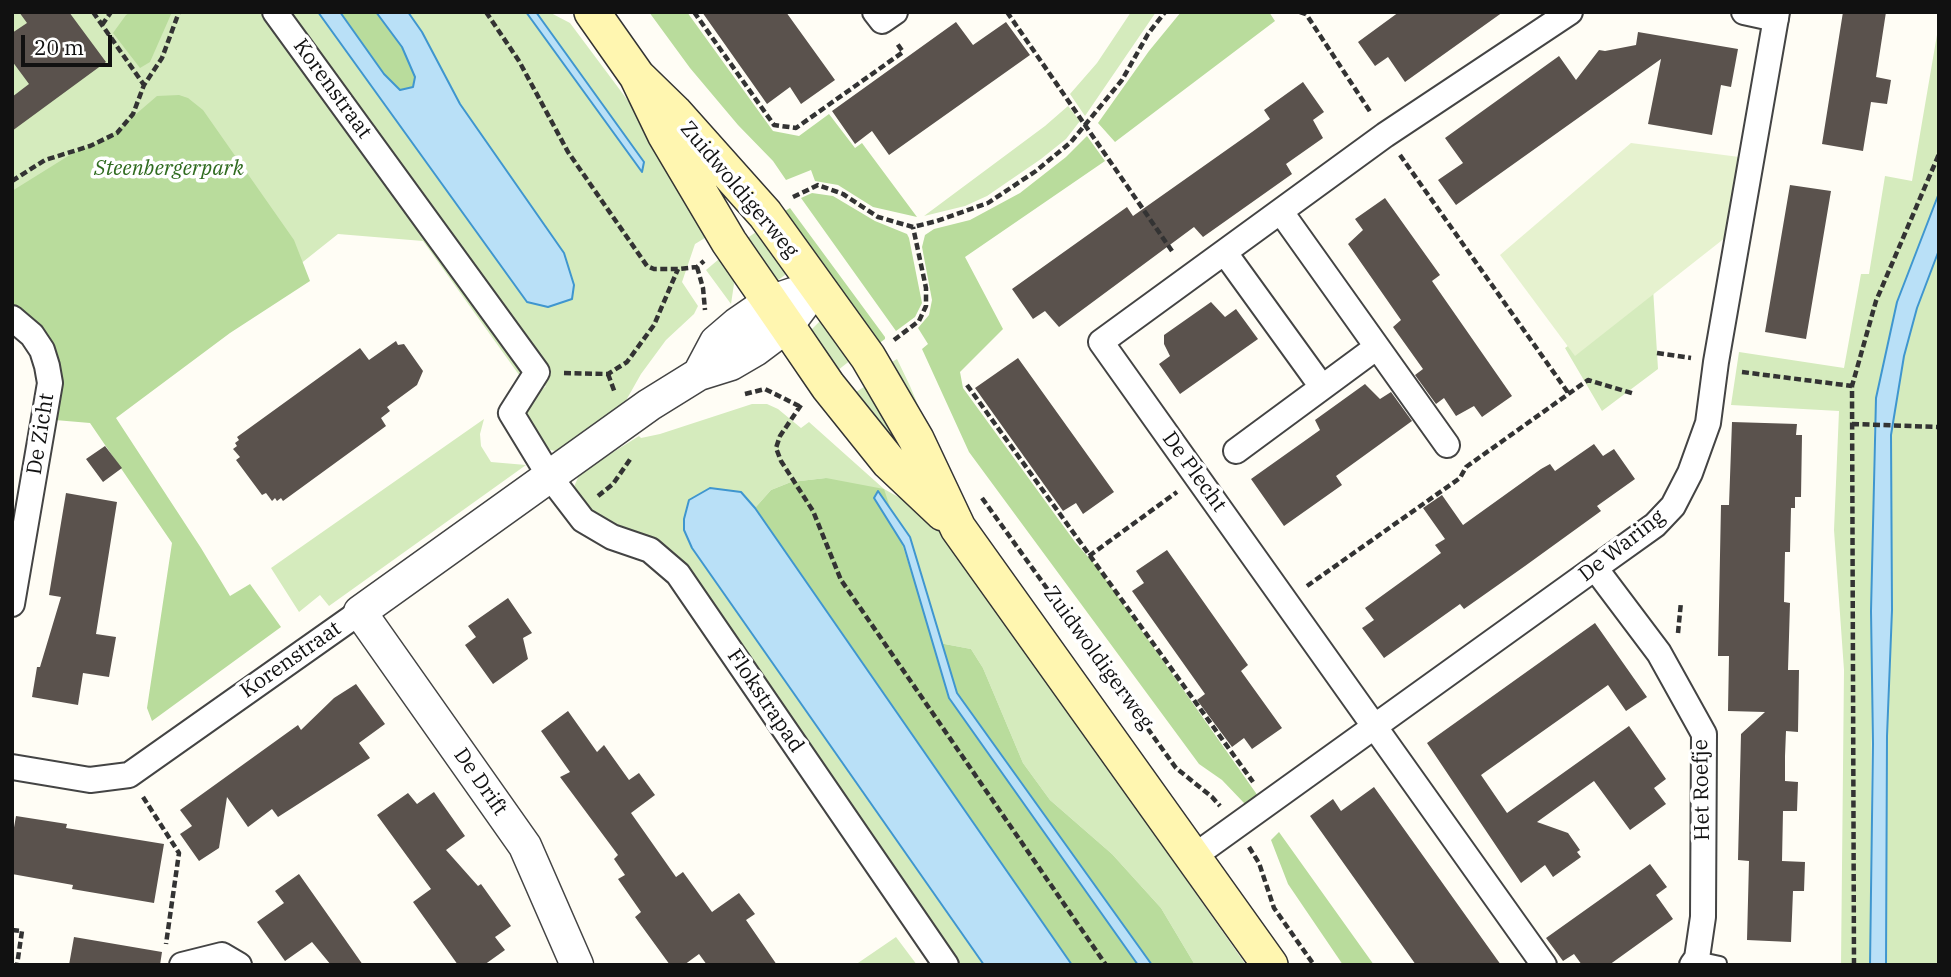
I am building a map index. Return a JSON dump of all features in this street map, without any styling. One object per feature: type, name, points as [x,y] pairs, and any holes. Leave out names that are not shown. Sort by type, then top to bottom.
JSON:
[{"type":"main road","name":"Zuidwoldigerweg","points":[[592,12],[638,76],[674,112],[765,214],[868,357],[916,439],[958,528],[1270,965]]},
{"type":"main road","name":"Zuidwoldigerweg","points":[[638,76],[666,134],[729,243],[828,386],[889,461],[958,528]]},
{"type":"street","name":"Korenstraat","points":[[275,12],[537,372]]},
{"type":"street","name":"De Plecht","points":[[1376,726],[1101,342],[1385,135],[1570,12]]},
{"type":"street","points":[[1744,12],[1777,16]]},
{"type":"street","name":"De Waring","points":[[1193,857],[1595,569],[1655,525],[1673,506],[1690,473],[1708,423],[1714,369],[1777,16]]},
{"type":"street","points":[[1281,212],[1447,445]]},
{"type":"street","points":[[1225,253],[1322,387]]},
{"type":"street","name":"Korenstraat","points":[[12,767],[90,780],[129,775],[649,405],[699,374],[716,342],[778,314],[817,286]]},
{"type":"street","name":"De Zicht","points":[[12,318],[33,335],[42,349],[50,383],[12,604]]},
{"type":"street","points":[[1236,451],[1377,347]]},
{"type":"street","points":[[537,372],[511,412],[550,477]]},
{"type":"street","name":"Flokstrapad","points":[[550,477],[583,520],[612,537],[650,551],[678,574],[946,965]]},
{"type":"street","name":"Het Roefje","points":[[1595,569],[1659,653],[1704,734],[1703,963]]},
{"type":"street","name":"De Drift","points":[[360,612],[525,846],[572,963]]},
{"type":"street","points":[[1376,726],[1544,965]]},
{"type":"street","points":[[182,964],[222,954],[239,965]]},
{"type":"path","points":[[93,12],[144,85]]},
{"type":"path","points":[[102,25],[111,12]]},
{"type":"path","points":[[12,181],[46,160],[90,146],[117,133],[133,114],[144,85],[162,58],[179,12]]},
{"type":"path","points":[[486,12],[519,61],[568,152],[642,259],[654,269],[697,267]]},
{"type":"path","points":[[694,12],[774,125],[796,128],[903,51],[884,15]]},
{"type":"path","points":[[1007,12],[1190,278]]},
{"type":"path","points":[[793,197],[818,185],[843,194],[877,218],[913,227],[988,203],[1036,172],[1071,142],[1122,80],[1148,34],[1165,12]]},
{"type":"path","points":[[1300,12],[1306,14],[1385,135],[1569,394]]},
{"type":"path","points":[[1854,965],[1852,386],[1876,301],[1939,154]]},
{"type":"path","points":[[899,347],[895,340],[919,321],[927,299],[913,227]]},
{"type":"path","points":[[537,372],[608,374],[627,362],[654,325],[678,269]]},
{"type":"path","points":[[1714,369],[1852,386]]},
{"type":"path","points":[[1286,601],[1460,478],[1466,467],[1588,380],[1635,394]]},
{"type":"path","points":[[967,385],[1268,802]]},
{"type":"path","points":[[799,406],[780,436],[776,448],[781,461],[813,511],[841,580],[1106,965]]},
{"type":"path","points":[[1852,424],[1939,427]]},
{"type":"path","points":[[1089,556],[1197,477]]},
{"type":"path","name":"Zuidwoldigerweg","points":[[978,492],[1177,768],[1212,797],[1236,825],[1259,863],[1274,908],[1314,965]]},
{"type":"path","points":[[129,775],[179,853],[165,942],[182,964]]},
{"type":"path","points":[[12,930],[22,932],[17,965]]},
{"type":"green space","name":"Steenbergerpark","points":[[12,12],[549,12],[570,23],[670,157],[713,233],[695,244],[682,282],[698,306],[694,314],[666,340],[641,374],[624,404],[559,452],[547,449],[522,407],[546,386],[522,379],[423,241],[338,234],[99,424],[12,286]]},
{"type":"green space","points":[[131,12],[172,12],[150,62],[140,68],[113,33]]},
{"type":"green space","points":[[340,12],[376,12],[402,47],[415,77],[413,87],[400,90],[384,74]]},
{"type":"green space","points":[[649,12],[687,12],[773,131],[799,136],[829,114],[855,148],[862,143],[917,217],[873,207],[838,185],[815,181],[811,170],[786,180],[773,161],[738,125],[690,68]]},
{"type":"green space","points":[[1131,12],[1156,12],[1085,116],[1070,94],[1097,63]]},
{"type":"green space","points":[[1181,12],[1269,12],[1275,21],[1115,142],[1098,123],[1149,51]]},
{"type":"green space","points":[[1939,23],[1939,193],[1897,302],[1886,350],[1874,432],[1870,965],[1841,965],[1844,670],[1834,530],[1839,411],[1731,405],[1739,352],[1844,368],[1861,274],[1869,274],[1885,176],[1912,181]]},
{"type":"green space","points":[[179,95],[188,98],[203,110],[294,240],[310,281],[230,333],[116,418],[230,596],[250,584],[281,627],[152,721],[147,708],[172,543],[90,423],[55,420],[59,383],[12,307],[12,191],[73,153],[107,139],[157,96]]},
{"type":"green space","points":[[1068,106],[1080,121],[1066,139],[1041,159],[987,196],[965,206],[924,216],[1045,126]]},
{"type":"green space","points":[[1087,136],[1105,161],[965,257],[1003,329],[960,372],[963,388],[1075,542],[1097,567],[1258,796],[1245,804],[1222,780],[1199,764],[969,452],[922,349],[928,344],[918,328],[929,315],[932,300],[922,247],[925,235],[934,229],[970,220],[1020,193],[1066,157]]},
{"type":"green space","points":[[1631,143],[1747,158],[1735,230],[1575,356],[1500,255]]},
{"type":"green space","points":[[812,193],[833,196],[875,221],[907,234],[922,303],[915,317],[896,331],[801,198]]},
{"type":"green space","points":[[790,208],[885,337],[871,349],[778,215]]},
{"type":"green space","points":[[762,228],[789,262],[785,275],[777,281],[740,243]]},
{"type":"green space","points":[[1939,250],[1939,965],[1886,965],[1887,736],[1892,610],[1891,435],[1904,356],[1917,308]]},
{"type":"green space","points":[[725,254],[731,266],[734,284],[731,304],[706,270]]},
{"type":"green space","points":[[1653,288],[1658,369],[1602,411],[1565,348]]},
{"type":"green space","points":[[820,321],[831,322],[856,356],[833,374],[809,332]]},
{"type":"green space","points":[[897,359],[910,386],[938,453],[882,368]]},
{"type":"green space","points":[[873,381],[915,471],[850,396]]},
{"type":"green space","points":[[752,404],[767,404],[778,409],[801,428],[809,422],[884,489],[929,514],[1246,965],[1195,965],[1161,908],[1112,854],[1050,800],[1023,763],[983,668],[971,649],[934,642],[826,478],[791,482],[771,490],[755,508],[741,492],[710,488],[689,500],[692,548],[984,965],[958,965],[680,564],[588,513],[573,489],[580,473],[639,436],[641,438],[660,434]]},
{"type":"green space","points":[[484,419],[480,434],[481,446],[491,462],[526,465],[329,606],[320,595],[299,612],[271,568]]},
{"type":"green space","points":[[826,478],[884,489],[934,642],[971,649],[983,668],[1023,763],[1050,800],[1112,854],[1161,908],[1195,965],[1072,965],[755,508],[771,490],[791,482]]},
{"type":"green space","points":[[1279,832],[1374,965],[1343,965],[1288,884],[1271,840]]},
{"type":"green space","points":[[896,937],[917,965],[855,965]]},
{"type":"water","points":[[318,12],[340,12],[384,74],[400,90],[413,87],[415,77],[402,47],[376,12],[408,12],[422,32],[460,104],[564,253],[574,285],[572,299],[548,307],[527,302]]},
{"type":"water","points":[[526,12],[536,12],[644,162],[642,172]]},
{"type":"water","points":[[1939,193],[1939,250],[1917,308],[1904,356],[1891,435],[1892,610],[1887,736],[1886,965],[1870,965],[1873,744],[1871,611],[1876,398],[1897,302]]},
{"type":"water","points":[[710,488],[741,492],[755,508],[1072,965],[984,965],[692,548],[684,530],[689,500]]},
{"type":"water","points":[[878,491],[910,537],[957,693],[1152,965],[1138,965],[949,698],[904,546],[874,498]]},
{"type":"building","points":[[19,12],[69,12],[106,62],[12,131],[12,97],[29,84],[12,61],[12,33],[27,23]]},
{"type":"building","points":[[702,12],[786,12],[835,80],[801,104],[790,87],[767,104]]},
{"type":"building","points":[[1399,12],[1503,12],[1405,82],[1388,57],[1375,66],[1358,42]]},
{"type":"building","points":[[1843,12],[1886,12],[1876,77],[1891,80],[1887,104],[1871,102],[1863,151],[1822,144]]},
{"type":"building","points":[[956,22],[973,45],[1006,22],[1030,55],[889,155],[872,131],[855,144],[832,111]]},
{"type":"building","points":[[1638,32],[1738,49],[1731,87],[1721,85],[1712,135],[1648,124],[1661,59],[1456,205],[1438,180],[1463,163],[1445,138],[1559,56],[1576,80],[1599,50],[1636,45]]},
{"type":"building","points":[[1303,82],[1324,112],[1313,120],[1323,138],[1286,164],[1292,174],[1203,237],[1194,227],[1059,327],[1045,311],[1033,319],[1012,289],[1127,207],[1133,216],[1252,132],[1270,119],[1264,110]]},
{"type":"building","points":[[1790,185],[1831,191],[1806,339],[1765,332]]},
{"type":"building","points":[[1385,198],[1440,275],[1432,281],[1512,396],[1482,417],[1474,406],[1456,416],[1444,398],[1436,404],[1415,375],[1423,369],[1393,327],[1401,320],[1348,244],[1363,230],[1355,219]]},
{"type":"building","points":[[1211,302],[1225,317],[1236,309],[1258,339],[1180,394],[1159,364],[1170,356],[1164,344],[1164,335]]},
{"type":"building","points":[[396,341],[398,345],[404,344],[423,371],[417,385],[387,407],[390,411],[381,418],[386,426],[283,501],[281,498],[277,501],[275,498],[272,501],[266,493],[262,495],[236,460],[240,457],[233,449],[239,440],[237,437],[360,348],[369,360]]},
{"type":"building","points":[[1018,358],[1114,492],[1083,514],[1076,503],[1063,511],[975,388]]},
{"type":"building","points":[[1365,384],[1380,399],[1391,392],[1412,421],[1336,476],[1342,485],[1284,526],[1251,479],[1320,430],[1315,420]]},
{"type":"building","points":[[1732,422],[1797,424],[1796,435],[1802,435],[1801,497],[1795,497],[1795,508],[1791,508],[1790,552],[1785,552],[1784,602],[1790,603],[1788,670],[1799,670],[1798,732],[1786,731],[1785,781],[1798,782],[1797,811],[1783,811],[1782,861],[1805,862],[1804,891],[1793,891],[1791,942],[1747,940],[1749,861],[1738,860],[1741,734],[1765,712],[1728,711],[1729,656],[1718,656],[1721,505],[1729,505]]},
{"type":"building","points":[[1594,444],[1603,456],[1614,449],[1635,479],[1597,506],[1601,511],[1525,566],[1464,609],[1460,604],[1384,658],[1362,628],[1374,620],[1365,608],[1441,553],[1435,545],[1445,539],[1423,508],[1442,495],[1463,525],[1541,469],[1550,464],[1555,471]]},
{"type":"building","points":[[105,446],[122,468],[103,482],[86,459]]},
{"type":"building","points":[[66,493],[117,502],[96,634],[116,637],[109,677],[83,673],[78,705],[32,697],[37,667],[40,667],[61,597],[49,595]]},
{"type":"building","points":[[1167,550],[1248,665],[1241,671],[1282,728],[1252,749],[1244,738],[1232,747],[1197,700],[1205,694],[1132,591],[1144,583],[1136,571]]},
{"type":"building","points":[[508,598],[532,633],[523,638],[528,659],[493,684],[465,645],[476,637],[468,626]]},
{"type":"building","points":[[1595,623],[1647,697],[1626,711],[1608,685],[1481,775],[1507,813],[1629,726],[1666,779],[1654,788],[1666,804],[1630,830],[1594,781],[1537,822],[1568,833],[1580,850],[1577,852],[1581,857],[1553,877],[1545,865],[1521,883],[1427,743]]},
{"type":"building","points":[[356,684],[385,724],[359,743],[370,758],[278,817],[272,809],[248,827],[227,797],[219,848],[199,861],[180,834],[192,826],[180,810],[298,725],[301,730],[334,698]]},
{"type":"building","points":[[568,711],[597,752],[604,745],[629,780],[639,773],[655,795],[631,813],[676,877],[683,872],[712,912],[739,893],[755,914],[746,920],[777,965],[707,965],[699,954],[684,965],[670,965],[635,917],[641,912],[618,879],[625,875],[614,859],[618,855],[560,777],[570,772],[541,731]]},
{"type":"building","points":[[1374,787],[1501,965],[1416,965],[1310,816],[1333,799],[1341,811]]},
{"type":"building","points":[[434,792],[465,836],[446,850],[478,886],[481,884],[511,926],[495,937],[505,950],[484,965],[458,965],[413,902],[431,889],[377,815],[408,793],[417,804]]},
{"type":"building","points":[[16,816],[67,824],[66,828],[164,844],[154,903],[72,889],[73,885],[12,874],[12,839]]},
{"type":"building","points":[[1650,864],[1667,887],[1656,895],[1673,919],[1609,965],[1582,965],[1574,954],[1563,961],[1546,938]]},
{"type":"building","points":[[299,874],[363,965],[331,965],[312,942],[285,961],[257,922],[284,903],[275,891]]},
{"type":"building","points":[[74,937],[162,952],[160,965],[69,965]]}]
